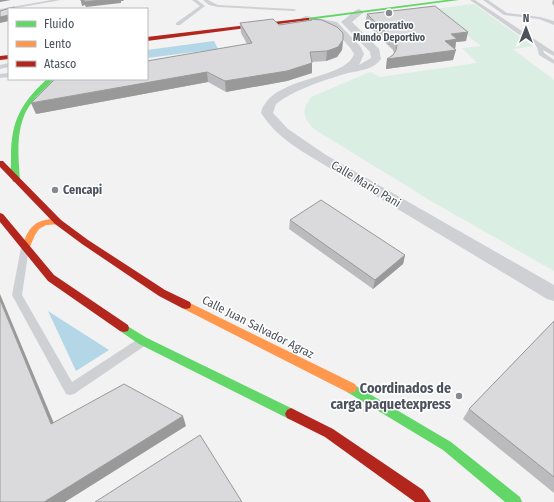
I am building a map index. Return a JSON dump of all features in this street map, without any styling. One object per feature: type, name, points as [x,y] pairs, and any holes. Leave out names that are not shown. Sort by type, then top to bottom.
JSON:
[{"type":"street","points":[[148,39],[457,0]]},
{"type":"street","points":[[240,17],[305,8]]},
{"type":"street","name":"Calle Mario Pani","points":[[359,12],[346,22],[375,51],[376,59],[367,67],[346,70],[308,83],[278,97],[270,103],[267,113],[271,121],[280,130],[326,160],[554,294]]},
{"type":"street","points":[[303,19],[334,24],[356,48],[359,54],[357,60],[355,64],[346,70]]},
{"type":"street","points":[[174,25],[194,22]]},
{"type":"street","points":[[148,42],[167,36]]},
{"type":"street","points":[[16,180],[14,145],[15,126],[24,107],[37,90],[50,80]]},
{"type":"street","name":"Calle Juan Salvador Agraz","points":[[0,163],[58,222],[85,242],[162,293],[354,389],[447,446],[515,502]]},
{"type":"street","points":[[0,216],[51,278],[143,341],[329,433],[418,495],[424,502]]},
{"type":"street","points":[[26,247],[30,233],[36,227],[49,220],[58,222]]},
{"type":"lane","points":[[12,8],[59,0]]},
{"type":"lane","points":[[174,25],[203,6],[194,0]]},
{"type":"lane","points":[[205,0],[218,6],[294,10]]},
{"type":"lane","points":[[472,0],[540,46],[554,58]]},
{"type":"lane","points":[[485,0],[506,14],[540,18],[554,23]]},
{"type":"lane","points":[[510,26],[508,21],[520,16]]},
{"type":"lane","points":[[26,247],[17,295],[70,390],[143,341]]},
{"type":"green space","points":[[474,4],[533,46],[513,49],[554,80],[554,271],[431,201],[314,129],[307,121],[305,110],[311,97],[370,72],[380,77],[477,63],[462,48],[481,46],[433,9]]},
{"type":"water","points":[[214,41],[218,49],[148,58],[148,50]]},
{"type":"water","points":[[48,311],[109,350],[76,371]]},
{"type":"building","points":[[84,0],[101,0],[84,2]]},
{"type":"building","points":[[435,6],[468,32],[451,34],[457,39],[445,41],[456,50],[387,59],[393,55],[397,45],[395,41],[367,14]]},
{"type":"building","points":[[8,9],[8,15],[0,17],[0,11]]},
{"type":"building","points":[[273,19],[279,25],[312,20],[311,19],[322,20],[337,27],[343,33],[343,40],[338,47],[327,51],[310,52],[312,63],[287,71],[225,81],[207,72],[31,103],[54,80],[148,80],[148,61],[252,43],[240,23]]},
{"type":"building","points":[[321,200],[405,255],[375,280],[290,220]]},
{"type":"building","points":[[0,300],[51,424],[124,384],[183,416],[44,502],[0,502]]},
{"type":"building","points":[[554,321],[554,477],[469,409]]},
{"type":"building","points":[[200,435],[242,502],[95,502]]},
{"type":"traffic: fast","points":[[307,19],[457,0]]},
{"type":"traffic: fast","points":[[16,180],[15,135],[18,124],[22,113],[29,102],[50,80]]},
{"type":"traffic: fast","points":[[124,328],[143,341],[291,414]]},
{"type":"traffic: fast","points":[[351,388],[447,446],[515,502]]},
{"type":"traffic: slow","points":[[26,247],[30,235],[36,227],[40,224],[58,222]]},
{"type":"traffic: slow","points":[[186,305],[351,388]]},
{"type":"traffic: jam","points":[[148,39],[307,19]]},
{"type":"traffic: jam","points":[[0,58],[8,57]]},
{"type":"traffic: jam","points":[[0,163],[58,222],[85,242],[162,293],[186,305]]},
{"type":"traffic: jam","points":[[0,216],[51,278],[124,328]]},
{"type":"traffic: jam","points":[[291,414],[329,433],[418,495],[424,502]]},
{"type":"place","name":"Corporativo Mundo Deportivo","points":[[389,13]]},
{"type":"place","name":"Cencapi","points":[[55,190]]},
{"type":"place","name":"Coordinados de carga paquetexpress","points":[[459,396]]}]
